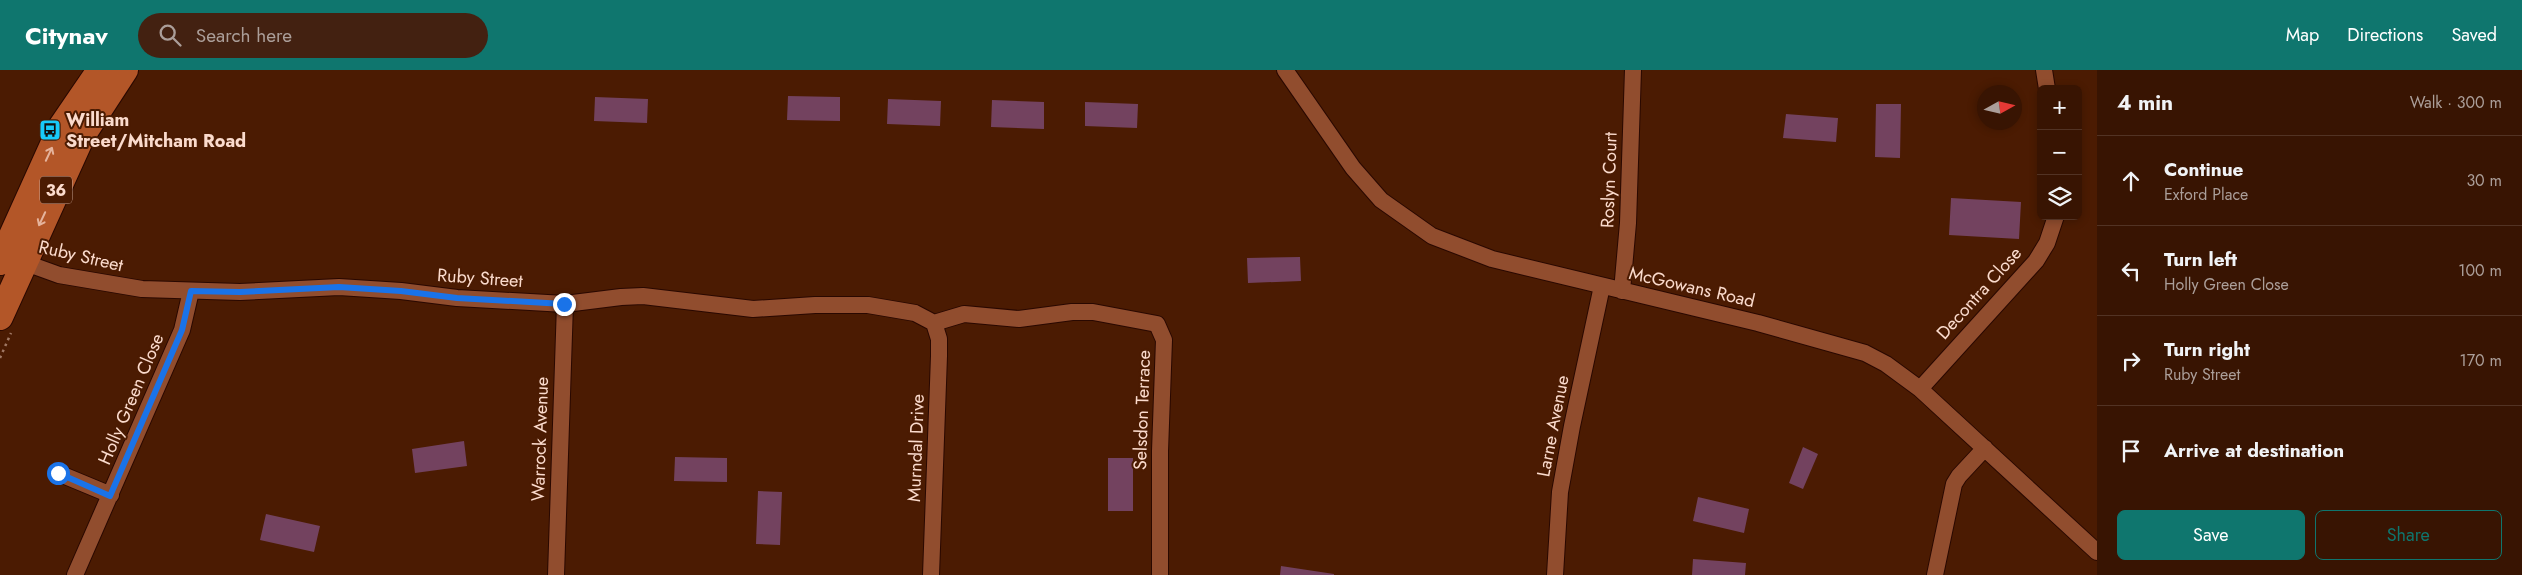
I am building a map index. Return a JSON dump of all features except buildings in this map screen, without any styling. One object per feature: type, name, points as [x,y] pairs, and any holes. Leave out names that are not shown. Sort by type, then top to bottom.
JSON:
[{"type":"main road","name":"36","points":[[0,317],[9,260],[62,127],[100,70]]},
{"type":"main road","name":"36","points":[[9,260],[82,136],[125,70]]},
{"type":"street","name":"McGowans Road","points":[[1285,70],[1352,168],[1381,200],[1406,220],[1432,236],[1466,251],[1758,323],[1865,353],[1886,364],[1920,389],[2097,552]]},
{"type":"street","name":"Roslyn Court","points":[[1622,291],[1628,223],[1633,70]]},
{"type":"street","points":[[2044,70],[2046,85]]},
{"type":"street","name":"Decontra Close","points":[[1920,389],[2036,261],[2047,242],[2055,220]]},
{"type":"street","name":"Ruby Street","points":[[9,260],[59,275],[142,289],[191,291],[349,287],[457,298],[564,304],[643,296],[753,309],[815,305],[868,305],[915,313],[934,323]]},
{"type":"street","name":"Larne Avenue","points":[[1555,575],[1560,492],[1602,286]]},
{"type":"street","name":"Holly Green Close","points":[[75,575],[182,330],[191,291]]},
{"type":"street","name":"Warrock Avenue","points":[[556,575],[564,304]]},
{"type":"street","name":"Selsdon Terrace","points":[[934,323],[964,314],[1019,319],[1086,312],[1157,324],[1164,340],[1160,451],[1160,575]]},
{"type":"street","name":"Murndal Drive","points":[[931,575],[939,356],[939,339],[934,323]]},
{"type":"street","points":[[1935,575],[1954,484],[1985,448]]},
{"type":"street","points":[[58,473],[110,496]]},
{"type":"shaded area","points":[[788,96],[840,97],[840,121],[787,120]]},
{"type":"shaded area","points":[[595,97],[648,99],[647,123],[594,121]]},
{"type":"shaded area","points":[[888,99],[941,101],[940,126],[887,124]]},
{"type":"shaded area","points":[[992,100],[1044,102],[1044,129],[991,127]]},
{"type":"shaded area","points":[[1085,102],[1138,104],[1137,128],[1085,126]]},
{"type":"shaded area","points":[[1876,104],[1901,104],[1900,158],[1875,157]]},
{"type":"shaded area","points":[[1786,114],[1838,118],[1836,142],[1783,138]]},
{"type":"shaded area","points":[[1951,198],[2021,202],[2019,239],[1949,235]]},
{"type":"shaded area","points":[[1300,257],[1301,281],[1248,283],[1247,258]]},
{"type":"shaded area","points":[[464,441],[467,466],[415,473],[412,449]]},
{"type":"shaded area","points":[[1803,447],[1818,454],[1803,489],[1789,483]]},
{"type":"shaded area","points":[[675,457],[727,458],[727,482],[674,481]]},
{"type":"shaded area","points":[[1108,458],[1133,458],[1133,511],[1108,511]]},
{"type":"shaded area","points":[[758,491],[782,492],[780,545],[756,544]]},
{"type":"shaded area","points":[[1698,497],[1749,509],[1744,533],[1693,521]]},
{"type":"shaded area","points":[[266,514],[320,526],[314,552],[260,540]]},
{"type":"shaded area","points":[[1693,559],[1746,563],[1745,575],[1692,575]]},
{"type":"shaded area","points":[[1281,566],[1334,574],[1334,575],[1280,575]]},
{"type":"place","name":"William Street/Mitcham Road","points":[[50,130]]},
{"type":"route","points":[[58,473],[110,496],[182,330],[187,316],[191,291],[240,292],[301,288],[368,288],[457,298],[564,304]]}]
